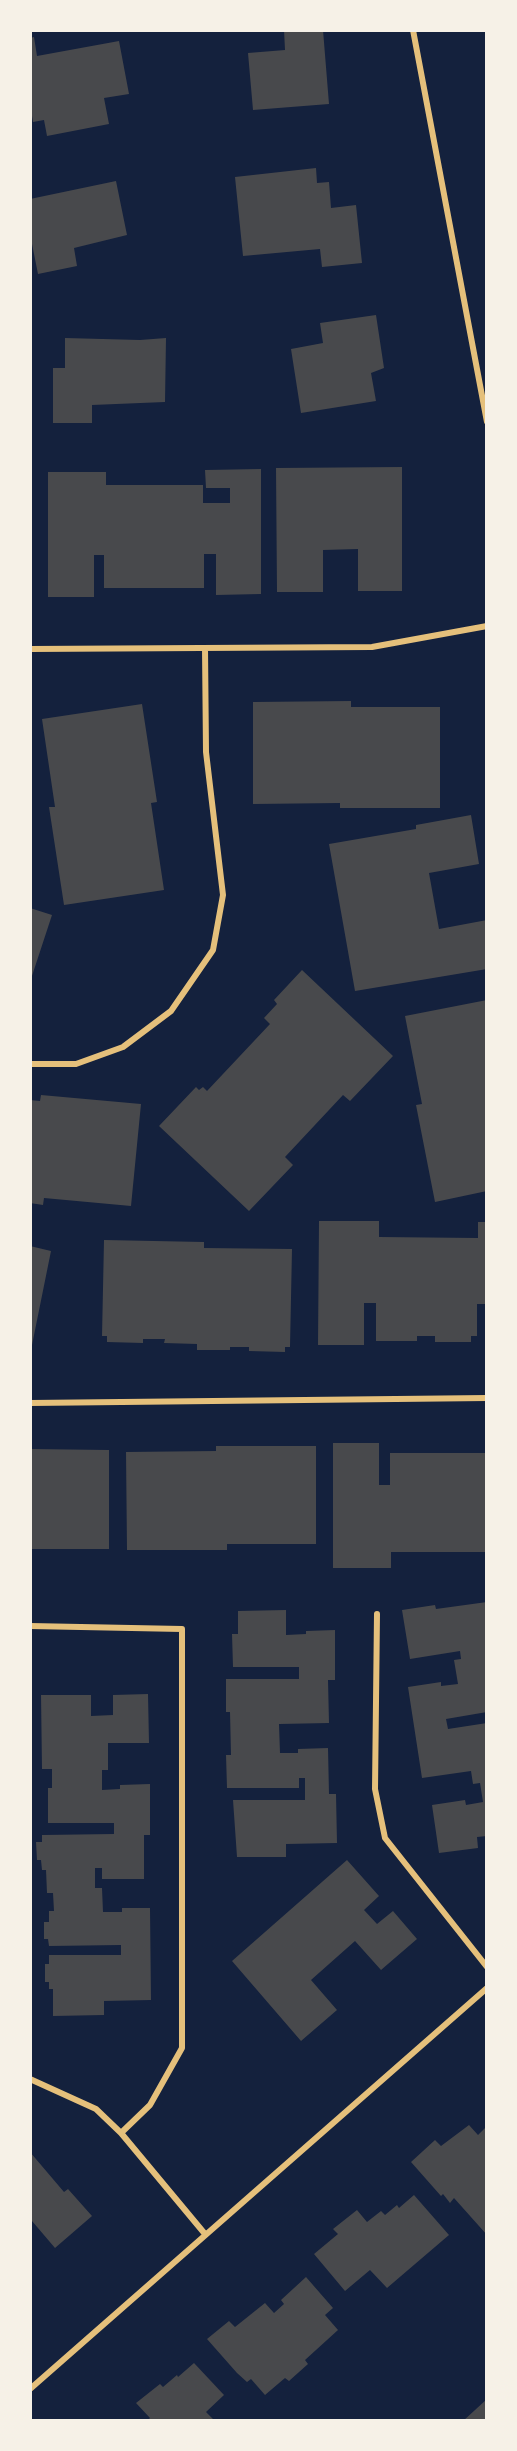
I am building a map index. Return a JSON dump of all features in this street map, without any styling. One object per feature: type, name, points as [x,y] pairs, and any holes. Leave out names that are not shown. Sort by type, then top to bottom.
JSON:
[{"type":"street","points":[[413,30],[487,422]]},
{"type":"street","points":[[30,649],[372,647],[487,626]]},
{"type":"street","points":[[30,1064],[75,1064],[123,1047],[171,1011],[213,950],[223,895],[206,752],[205,648]]},
{"type":"street","points":[[30,1402],[487,1398]]},
{"type":"street","points":[[376,1614],[375,1789],[385,1838],[487,1967]]},
{"type":"street","points":[[30,1626],[182,1629],[182,2048],[150,2105],[121,2133]]},
{"type":"street","points":[[30,2389],[487,1988]]},
{"type":"street","points":[[30,2079],[96,2109],[121,2133],[205,2234]]},
{"type":"building","points":[[284,30],[323,30],[329,104],[253,110],[248,53],[285,50]]},
{"type":"building","points":[[34,37],[37,56],[119,41],[129,94],[104,98],[109,124],[47,136],[44,120],[33,122],[30,104],[30,38]]},
{"type":"building","points":[[316,168],[317,183],[329,182],[331,208],[356,205],[362,263],[322,267],[320,249],[243,256],[235,177]]},
{"type":"building","points":[[116,181],[127,235],[74,248],[77,266],[38,274],[30,234],[30,199]]},
{"type":"building","points":[[376,315],[384,368],[371,373],[376,401],[301,413],[291,349],[323,343],[320,323]]},
{"type":"building","points":[[65,338],[140,340],[166,338],[165,402],[92,405],[92,423],[53,423],[53,368],[65,368]]},
{"type":"building","points":[[402,467],[402,591],[358,591],[358,549],[323,550],[323,592],[277,592],[276,468]]},
{"type":"building","points":[[261,469],[261,594],[216,595],[216,554],[204,554],[204,588],[104,588],[104,555],[94,555],[94,597],[48,597],[48,472],[106,472],[106,485],[203,485],[203,503],[230,503],[230,488],[206,488],[205,470]]},
{"type":"building","points":[[351,701],[351,707],[440,707],[440,808],[340,808],[340,803],[253,804],[253,702]]},
{"type":"building","points":[[142,704],[157,802],[151,803],[164,890],[64,905],[49,807],[55,807],[42,719]]},
{"type":"building","points":[[471,815],[479,864],[429,873],[439,929],[487,920],[487,969],[355,991],[329,844],[416,829],[416,825]]},
{"type":"building","points":[[30,908],[52,915],[30,982]]},
{"type":"building","points":[[302,970],[393,1056],[350,1101],[343,1095],[285,1157],[293,1165],[249,1211],[159,1126],[196,1087],[199,1090],[203,1087],[207,1091],[270,1024],[264,1018],[277,1004],[274,1000]]},
{"type":"building","points":[[487,1000],[487,1191],[435,1202],[416,1105],[422,1104],[405,1016]]},
{"type":"building","points":[[41,1095],[141,1104],[131,1206],[44,1198],[43,1205],[30,1203],[30,1100],[40,1101]]},
{"type":"building","points":[[319,1221],[379,1221],[379,1237],[478,1238],[478,1222],[487,1222],[487,1304],[477,1304],[477,1336],[471,1336],[471,1342],[435,1342],[435,1336],[417,1336],[417,1341],[376,1341],[376,1303],[364,1303],[364,1345],[318,1345]]},
{"type":"building","points":[[104,1240],[204,1242],[204,1248],[292,1249],[290,1347],[285,1347],[285,1352],[249,1351],[249,1347],[230,1347],[230,1350],[197,1350],[197,1344],[164,1343],[165,1339],[143,1339],[143,1343],[107,1342],[107,1336],[102,1336]]},
{"type":"building","points":[[30,1246],[51,1251],[31,1350],[30,1350]]},
{"type":"building","points":[[333,1443],[379,1443],[379,1485],[390,1485],[390,1453],[487,1453],[487,1552],[391,1552],[391,1568],[333,1568]]},
{"type":"building","points":[[216,1446],[316,1446],[316,1544],[227,1544],[227,1550],[127,1550],[126,1452],[216,1451]]},
{"type":"building","points":[[30,1449],[109,1450],[109,1549],[30,1549]]},
{"type":"building","points":[[487,1602],[487,1712],[446,1719],[448,1729],[487,1723],[487,1836],[477,1837],[478,1848],[439,1853],[432,1805],[465,1800],[466,1805],[483,1802],[480,1783],[473,1784],[471,1771],[422,1778],[408,1687],[441,1682],[441,1686],[458,1684],[454,1660],[461,1659],[460,1651],[410,1659],[402,1610],[435,1605],[436,1609]]},
{"type":"building","points":[[286,1610],[286,1635],[306,1634],[306,1631],[335,1630],[335,1680],[328,1680],[329,1723],[279,1724],[280,1753],[298,1753],[298,1749],[328,1748],[329,1794],[336,1794],[337,1843],[286,1844],[286,1857],[237,1857],[233,1800],[305,1800],[305,1778],[299,1778],[299,1788],[227,1788],[226,1755],[231,1755],[230,1712],[226,1712],[226,1679],[299,1679],[299,1667],[233,1667],[232,1634],[238,1634],[238,1611]]},
{"type":"building","points":[[148,1694],[149,1743],[108,1743],[108,1770],[102,1770],[102,1790],[120,1789],[120,1785],[150,1784],[150,1835],[144,1835],[144,1879],[102,1879],[102,1868],[95,1868],[95,1888],[102,1888],[103,1912],[122,1912],[122,1908],[150,1908],[151,2000],[104,2001],[104,2015],[53,2016],[53,1989],[49,1989],[49,1982],[45,1982],[45,1964],[49,1964],[49,1955],[121,1955],[121,1945],[49,1946],[48,1939],[44,1939],[44,1922],[49,1922],[49,1911],[54,1911],[53,1893],[47,1893],[46,1870],[42,1870],[41,1860],[37,1860],[36,1842],[42,1842],[42,1835],[114,1834],[114,1823],[48,1823],[48,1788],[52,1788],[52,1769],[42,1769],[41,1695],[91,1695],[91,1716],[113,1715],[113,1695]]},
{"type":"building","points":[[347,1860],[379,1896],[364,1910],[377,1924],[393,1911],[417,1939],[381,1970],[355,1941],[311,1980],[337,2010],[301,2041],[232,1961]]},
{"type":"building","points":[[469,2125],[478,2135],[487,2126],[487,2235],[454,2198],[450,2203],[443,2194],[441,2196],[411,2162],[435,2140],[441,2146]]},
{"type":"building","points":[[30,2152],[64,2192],[68,2189],[92,2216],[55,2248],[32,2221],[30,2222]]},
{"type":"building","points":[[414,2195],[449,2235],[387,2288],[370,2270],[345,2291],[314,2254],[338,2234],[333,2229],[357,2210],[367,2222],[381,2211],[385,2215],[397,2205],[399,2208]]},
{"type":"building","points":[[306,2277],[333,2308],[325,2315],[338,2330],[305,2360],[308,2364],[289,2381],[285,2378],[265,2395],[251,2379],[247,2382],[237,2373],[207,2339],[229,2321],[235,2327],[265,2303],[274,2313],[284,2304],[281,2300]]},
{"type":"building","points":[[194,2363],[224,2395],[206,2412],[215,2421],[147,2421],[150,2418],[136,2403],[160,2384],[163,2387],[177,2375],[178,2377]]},
{"type":"building","points":[[487,2399],[487,2421],[463,2421]]}]
